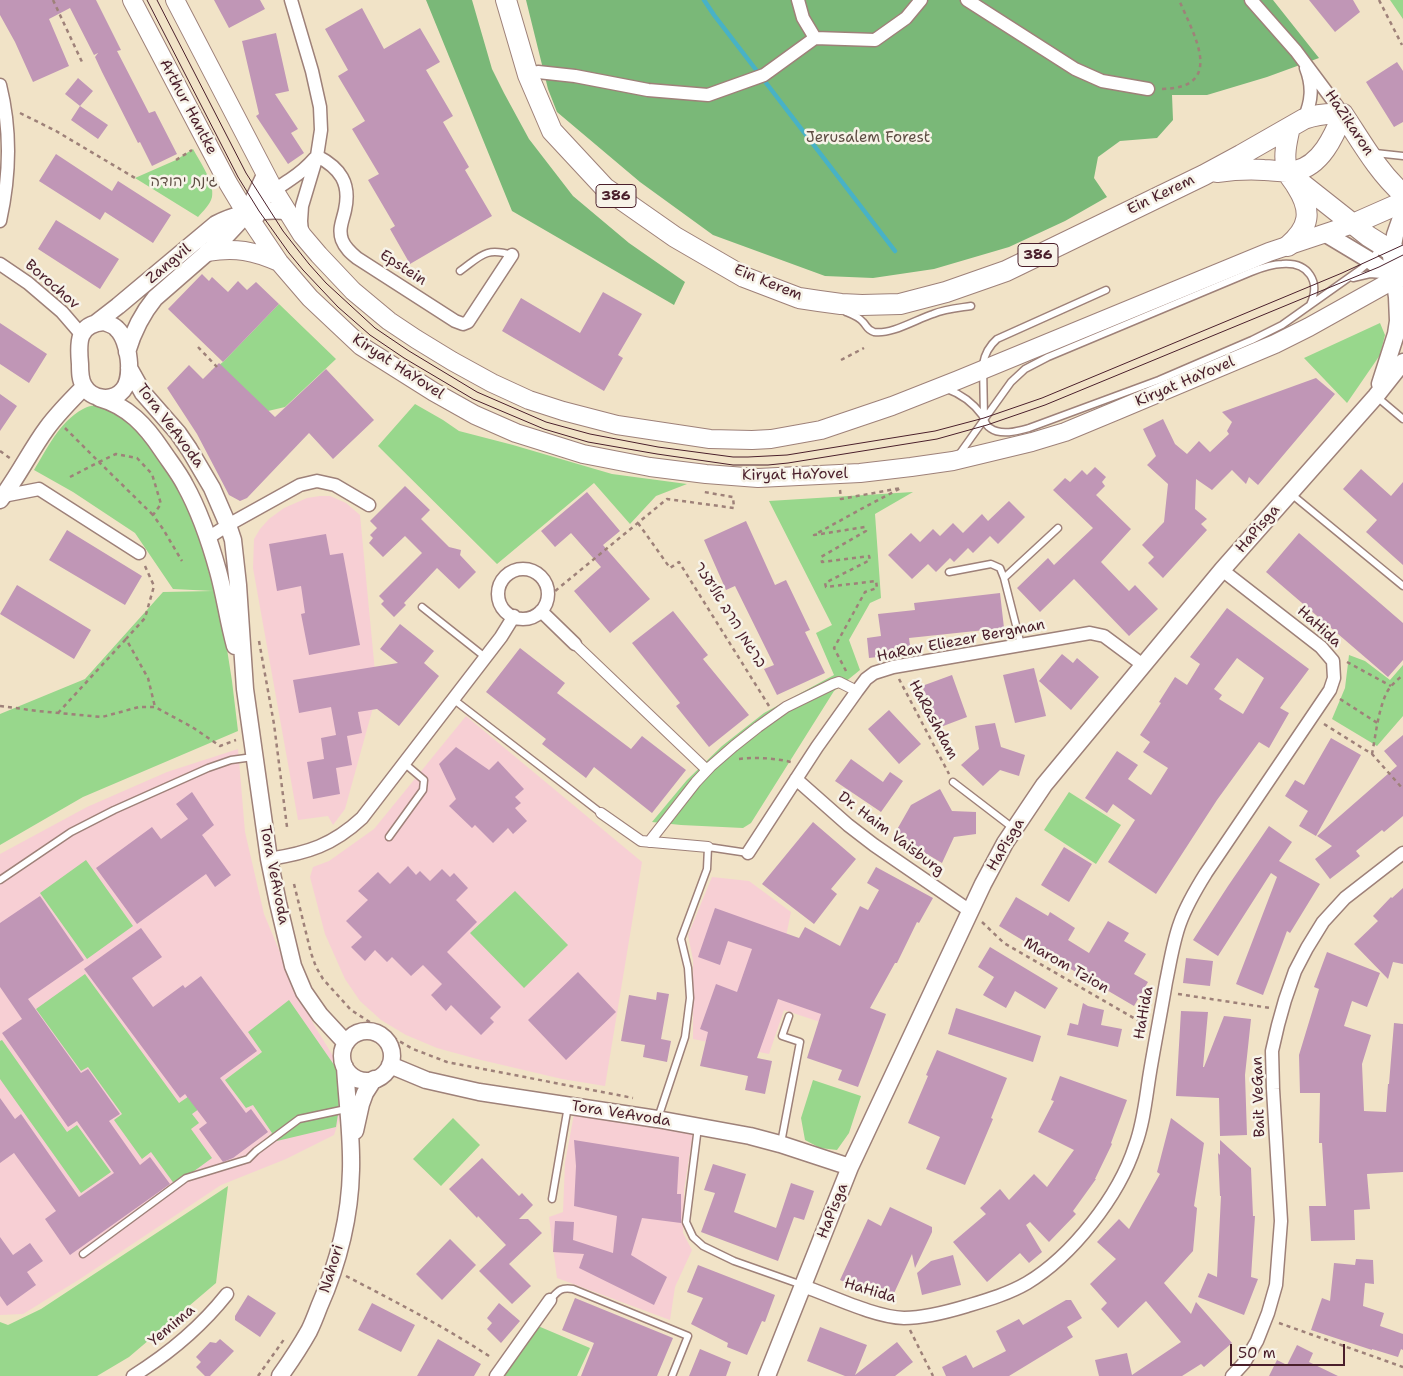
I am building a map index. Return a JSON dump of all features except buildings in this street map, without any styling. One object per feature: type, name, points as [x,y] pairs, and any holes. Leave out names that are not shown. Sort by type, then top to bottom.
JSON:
[{"type":"main road","name":"Arthur Hantke","points":[[132,0],[224,174],[252,212]]},
{"type":"main road","points":[[175,0],[269,183],[302,235],[336,274],[389,321],[444,357],[492,383],[529,400],[617,425],[710,439],[771,439],[821,430],[942,387],[1269,252],[1353,224],[1403,202]]},
{"type":"main road","name":"Ein Kerem","points":[[506,0],[528,74],[552,131],[605,188],[675,237],[744,277],[799,298],[841,304],[863,313],[946,292],[1006,271],[1204,175],[1314,115],[1343,114]]},
{"type":"main road","points":[[1287,172],[1304,168],[1315,160],[1333,138],[1343,114]]},
{"type":"main road","name":"HaZikaron","points":[[1343,114],[1368,152],[1386,176],[1403,194]]},
{"type":"main road","points":[[1288,246],[1303,229],[1307,220],[1303,196],[1287,172],[1286,147],[1297,123]]},
{"type":"main road","name":"Ein Kerem","points":[[1204,175],[1235,170],[1287,172]]},
{"type":"main road","points":[[1287,172],[1387,253]]},
{"type":"main road","name":"Kiryat HaYovel","points":[[252,212],[258,232],[279,262],[310,298],[361,346],[434,392],[476,415],[516,434],[583,454],[650,467],[758,478],[911,468],[952,461],[1065,432],[1275,344],[1400,279]]},
{"type":"main road","points":[[208,252],[223,249],[240,250],[265,256],[279,262]]},
{"type":"street","points":[[291,0],[312,71],[320,107],[321,130],[317,156],[302,206],[302,235]]},
{"type":"street","points":[[798,0],[803,18],[815,38]]},
{"type":"street","points":[[528,74],[538,72],[583,77],[648,90],[708,95],[764,75],[815,38],[875,40],[906,18],[921,0]]},
{"type":"street","points":[[967,0],[1075,69],[1102,81],[1148,90]]},
{"type":"street","name":"HaZikaron","points":[[1251,0],[1296,51],[1343,114]]},
{"type":"street","name":"HaZikaron","points":[[1296,51],[1306,68],[1311,86],[1310,102],[1297,123]]},
{"type":"street","points":[[0,85],[5,105],[8,145],[8,167],[0,221]]},
{"type":"street","points":[[269,183],[299,173],[317,156]]},
{"type":"street","name":"Epstein","points":[[317,156],[328,162],[341,175],[344,182],[347,195],[340,228],[342,241],[348,250],[357,258],[455,321],[463,324],[468,322],[512,255]]},
{"type":"street","name":"Zangvil","points":[[128,360],[136,325],[146,308],[252,212],[253,202],[269,183]]},
{"type":"street","name":"Zangvil","points":[[96,323],[216,224],[235,216],[252,212],[286,211]]},
{"type":"street","name":"HaPisga","points":[[1376,396],[1396,334],[1398,321],[1400,279],[1387,253],[1403,211]]},
{"type":"street","points":[[1326,234],[1387,253]]},
{"type":"street","name":"Borochov","points":[[0,264],[28,283],[62,312],[81,334]]},
{"type":"street","points":[[96,323],[112,324],[118,329],[122,336],[128,360],[127,383],[116,396],[108,398],[99,398],[90,393],[84,387],[81,379],[79,342],[81,334],[86,328],[96,323]]},
{"type":"street","name":"Tora VeAvoda","points":[[128,360],[143,393],[189,449],[212,488],[233,540],[245,689],[269,859],[278,904],[293,966],[304,992],[320,1016],[346,1043]]},
{"type":"street","name":"HaPisga","points":[[767,1376],[850,1167],[983,884],[1014,828],[1044,785],[1222,570],[1376,396],[1403,362]]},
{"type":"street","points":[[1,498],[10,488],[54,418],[84,387]]},
{"type":"street","name":"Tora VeAvoda","points":[[99,398],[113,402],[137,419],[159,446],[185,485],[208,538],[220,577],[245,689]]},
{"type":"street","points":[[208,538],[300,485],[317,481],[335,484],[369,505]]},
{"type":"street","points":[[1,498],[39,489],[138,553]]},
{"type":"street","points":[[523,568],[538,573],[548,588],[546,604],[541,612],[526,619],[514,616],[504,610],[498,595],[499,587],[508,574],[523,568]]},
{"type":"street","name":"HaHida","points":[[803,1286],[889,1316],[904,1318],[950,1312],[1012,1291],[1044,1272],[1079,1238],[1111,1197],[1124,1174],[1136,1146],[1144,1114],[1171,953],[1179,924],[1206,873],[1312,717],[1328,692],[1334,678],[1333,661],[1321,647],[1222,570]]},
{"type":"street","points":[[541,612],[707,770]]},
{"type":"street","points":[[269,859],[291,856],[327,844],[348,831],[362,818],[501,637],[514,616]]},
{"type":"street","name":"HaRav Eliezer Bergman","points":[[748,853],[857,691],[866,679],[874,673],[893,667],[1090,633],[1104,636],[1143,665]]},
{"type":"street","points":[[649,842],[707,770],[758,727],[776,716],[786,707],[833,684],[839,682],[857,691]]},
{"type":"street","name":"Dr. Haim Vaisburg","points":[[796,779],[848,825],[874,845],[970,911]]},
{"type":"street","points":[[601,813],[641,841],[708,847]]},
{"type":"street","name":"Bait VeGan","points":[[1232,1376],[1244,1363],[1256,1341],[1276,1285],[1281,1221],[1272,1051],[1282,1009],[1295,971],[1323,922],[1345,898],[1403,853]]},
{"type":"street","points":[[366,1031],[374,1032],[388,1042],[392,1060],[385,1073],[374,1080],[365,1092],[351,1151],[343,1052],[346,1043],[351,1037],[366,1031]]},
{"type":"street","name":"Tora VeAvoda","points":[[390,1065],[426,1080],[478,1092],[742,1134],[780,1144],[850,1167]]},
{"type":"street","points":[[345,1067],[356,1078],[374,1080]]},
{"type":"street","name":"Nahori","points":[[280,1376],[309,1330],[334,1270],[350,1195],[351,1151]]},
{"type":"street","name":"Yemima","points":[[133,1376],[160,1358],[197,1328],[228,1294]]},
{"type":"street","points":[[500,1371],[550,1300]]},
{"type":"lane","points":[[1368,152],[1403,156]]},
{"type":"lane","points":[[460,271],[484,253],[499,251],[512,255]]},
{"type":"lane","points":[[942,387],[955,392],[969,401],[984,418],[988,427],[996,431],[1011,432],[1029,428],[1159,380],[1252,340],[1282,325],[1387,253]]},
{"type":"lane","points":[[952,461],[1011,382],[1018,374],[1032,364],[1263,268],[1285,264],[1298,266],[1305,270],[1312,277],[1315,285],[1314,294],[1309,306]]},
{"type":"lane","points":[[1346,280],[1370,274],[1381,274],[1400,279]]},
{"type":"lane","points":[[984,418],[984,356],[991,344],[997,339],[1106,290]]},
{"type":"lane","points":[[863,313],[866,326],[871,330],[884,332],[947,310],[971,306]]},
{"type":"lane","points":[[1376,396],[1403,419]]},
{"type":"lane","points":[[1290,493],[1403,586]]},
{"type":"lane","points":[[1004,578],[1058,528]]},
{"type":"lane","points":[[949,572],[992,564],[1000,568],[1021,645]]},
{"type":"lane","points":[[422,607],[485,657]]},
{"type":"lane","points":[[453,699],[601,813]]},
{"type":"lane","points":[[0,880],[71,832],[114,810],[208,768],[231,760],[255,757]]},
{"type":"lane","points":[[389,837],[424,790],[424,780],[404,763]]},
{"type":"lane","points":[[953,782],[1014,828]]},
{"type":"lane","points":[[657,1119],[685,1037],[690,998],[688,968],[681,939],[707,869],[708,847],[748,853]]},
{"type":"lane","points":[[780,1144],[800,1042],[782,1036],[788,1016]]},
{"type":"lane","points":[[552,1199],[568,1106]]},
{"type":"lane","points":[[83,1254],[186,1178],[248,1159],[298,1119],[348,1109]]},
{"type":"lane","points":[[698,1126],[686,1222],[692,1237],[703,1246],[734,1261],[803,1286]]},
{"type":"lane","points":[[550,1300],[557,1292],[564,1288],[572,1289],[688,1336],[672,1376]]},
{"type":"path","points":[[54,0],[82,62]]},
{"type":"path","points":[[1148,90],[1172,89],[1190,84],[1198,76],[1202,65],[1196,39],[1179,0]]},
{"type":"path","points":[[1379,0],[1402,45]]},
{"type":"path","points":[[5,105],[56,131],[135,178]]},
{"type":"path","points":[[176,160],[195,148]]},
{"type":"path","points":[[198,346],[217,367]]},
{"type":"path","points":[[841,360],[864,348]]},
{"type":"path","points":[[54,418],[153,515],[182,561]]},
{"type":"path","points":[[70,477],[116,454],[136,458],[152,474],[162,504],[153,515]]},
{"type":"path","points":[[838,474],[841,499],[901,488],[854,512],[814,536],[865,527],[866,531],[821,557],[822,562],[869,556],[870,560],[825,583],[826,588],[876,581],[877,588],[865,592],[834,648],[857,691]]},
{"type":"path","points":[[548,596],[667,499],[734,508],[733,498],[696,490]]},
{"type":"path","name":"ברגמן הרב אליעזר","points":[[638,523],[670,568],[679,562],[776,716]]},
{"type":"path","points":[[58,713],[146,618],[154,586],[138,553]]},
{"type":"path","points":[[126,639],[148,678],[155,708]]},
{"type":"path","points":[[259,640],[274,724],[287,827]]},
{"type":"path","points":[[1348,662],[1391,686]]},
{"type":"path","name":"HaRashdam","points":[[893,667],[953,782]]},
{"type":"path","points":[[1372,754],[1387,693],[1391,686],[1403,675]]},
{"type":"path","points":[[1328,692],[1378,724]]},
{"type":"path","points":[[0,706],[102,717],[139,707],[155,708],[220,746],[252,735]]},
{"type":"path","points":[[1312,717],[1372,754],[1403,789]]},
{"type":"path","points":[[733,759],[777,759],[806,765]]},
{"type":"path","points":[[294,884],[311,953],[323,979],[350,1010],[375,1026],[413,1049],[447,1062],[633,1098]]},
{"type":"path","name":"Marom Tzion","points":[[970,911],[1004,943],[1157,1032]]},
{"type":"path","points":[[1165,992],[1282,1009]]},
{"type":"path","points":[[334,1270],[409,1308],[458,1336],[500,1371]]},
{"type":"path","points":[[904,1318],[933,1376]]},
{"type":"path","points":[[1265,1318],[1403,1367]]},
{"type":"path","points":[[258,1376],[286,1336]]},
{"type":"shaded area","points":[[330,496],[346,503],[360,515],[377,693],[345,809],[333,825],[328,816],[298,820],[253,568],[254,539],[269,519],[284,508],[307,498]]},
{"type":"shaded area","points":[[466,716],[642,862],[605,1086],[562,1079],[477,1059],[437,1048],[406,1035],[381,1020],[360,1001],[345,979],[325,934],[310,877],[313,867],[329,861],[374,829]]},
{"type":"shaded area","points":[[238,749],[245,832],[264,914],[289,974],[314,1025],[341,1069],[342,1111],[334,1135],[286,1159],[221,1185],[80,1279],[23,1314],[0,1315],[0,854],[87,807],[167,772]]},
{"type":"shaded area","points":[[712,877],[749,881],[791,912],[782,956],[832,1026],[784,1010],[769,1054],[693,1039],[693,960],[688,935]]},
{"type":"shaded area","points":[[574,1114],[693,1133],[684,1191],[683,1233],[692,1250],[675,1287],[670,1320],[557,1278],[549,1217],[563,1212],[565,1163]]},
{"type":"green space","points":[[426,0],[472,0],[492,69],[529,139],[573,196],[629,243],[685,282],[674,305],[512,211]]},
{"type":"green space","name":"Jerusalem Forest","points":[[526,0],[1273,0],[1319,58],[1267,77],[1207,95],[1172,95],[1173,120],[1157,138],[1120,141],[1098,157],[1094,178],[1107,197],[1065,221],[1009,247],[934,269],[873,278],[825,276],[713,235],[640,182],[557,112],[548,89]]},
{"type":"green space","points":[[1390,0],[1403,0],[1403,19]]},
{"type":"green space","name":"גינת יהודה","points":[[193,149],[206,173],[212,191],[210,203],[198,217],[135,178],[176,160]]},
{"type":"green space","points":[[279,304],[336,359],[285,407],[268,411],[225,383],[211,371],[223,362]]},
{"type":"green space","points":[[1380,323],[1385,335],[1380,355],[1347,403],[1304,358]]},
{"type":"green space","points":[[102,404],[121,415],[150,444],[173,479],[196,524],[214,591],[218,592],[238,731],[83,797],[0,845],[0,714],[85,679],[163,592],[213,591],[173,589],[135,533],[73,492],[34,470],[54,436],[67,421],[85,408]]},
{"type":"green space","points":[[415,404],[459,431],[612,474],[687,484],[656,496],[630,524],[594,483],[497,564],[378,446]]},
{"type":"green space","points":[[913,492],[875,514],[881,598],[870,603],[849,640],[860,670],[834,691],[751,823],[743,828],[652,822],[687,780],[722,746],[764,713],[834,675],[816,633],[832,625],[769,501]]},
{"type":"green space","points":[[1349,655],[1365,661],[1390,680],[1403,665],[1403,716],[1377,746],[1332,719],[1345,688]]},
{"type":"green space","points":[[1069,792],[1121,825],[1096,864],[1044,830]]},
{"type":"green space","points":[[86,860],[133,926],[87,959],[40,893]]},
{"type":"green space","points":[[515,891],[568,945],[524,988],[470,933]]},
{"type":"green space","points":[[85,974],[179,1103],[198,1090],[207,1103],[192,1114],[199,1123],[191,1129],[212,1158],[175,1185],[151,1152],[142,1159],[114,1120],[122,1114],[88,1067],[81,1071],[36,1009]]},
{"type":"green space","points":[[289,1000],[339,1072],[339,1108],[336,1127],[260,1145],[272,1133],[253,1105],[246,1108],[225,1080],[262,1052],[248,1032]]},
{"type":"green space","points":[[2,1040],[67,1132],[77,1125],[111,1172],[81,1193],[0,1079],[0,1041]]},
{"type":"green space","points":[[813,1080],[861,1096],[849,1133],[837,1150],[820,1148],[805,1140],[801,1118]]},
{"type":"green space","points":[[453,1118],[480,1145],[441,1186],[413,1159]]},
{"type":"green space","points":[[228,1186],[216,1283],[129,1357],[97,1376],[0,1376],[0,1322],[8,1325],[41,1309]]},
{"type":"green space","points":[[538,1326],[590,1348],[577,1376],[503,1376]]},
{"type":"waterway","points":[[704,0],[895,251]]},
{"type":"tram line","points":[[147,0],[238,177],[259,211],[289,253],[338,307],[370,335],[404,358],[473,399],[544,429],[588,442],[733,465],[768,465],[937,439],[987,425],[1045,405],[1379,267],[1403,255]]},
{"type":"tram line","points":[[157,0],[246,173],[283,231],[326,283],[375,328],[477,392],[546,422],[590,434],[658,447],[733,457],[748,457],[787,455],[935,431],[984,418],[1042,398],[1342,273],[1403,245]]}]
